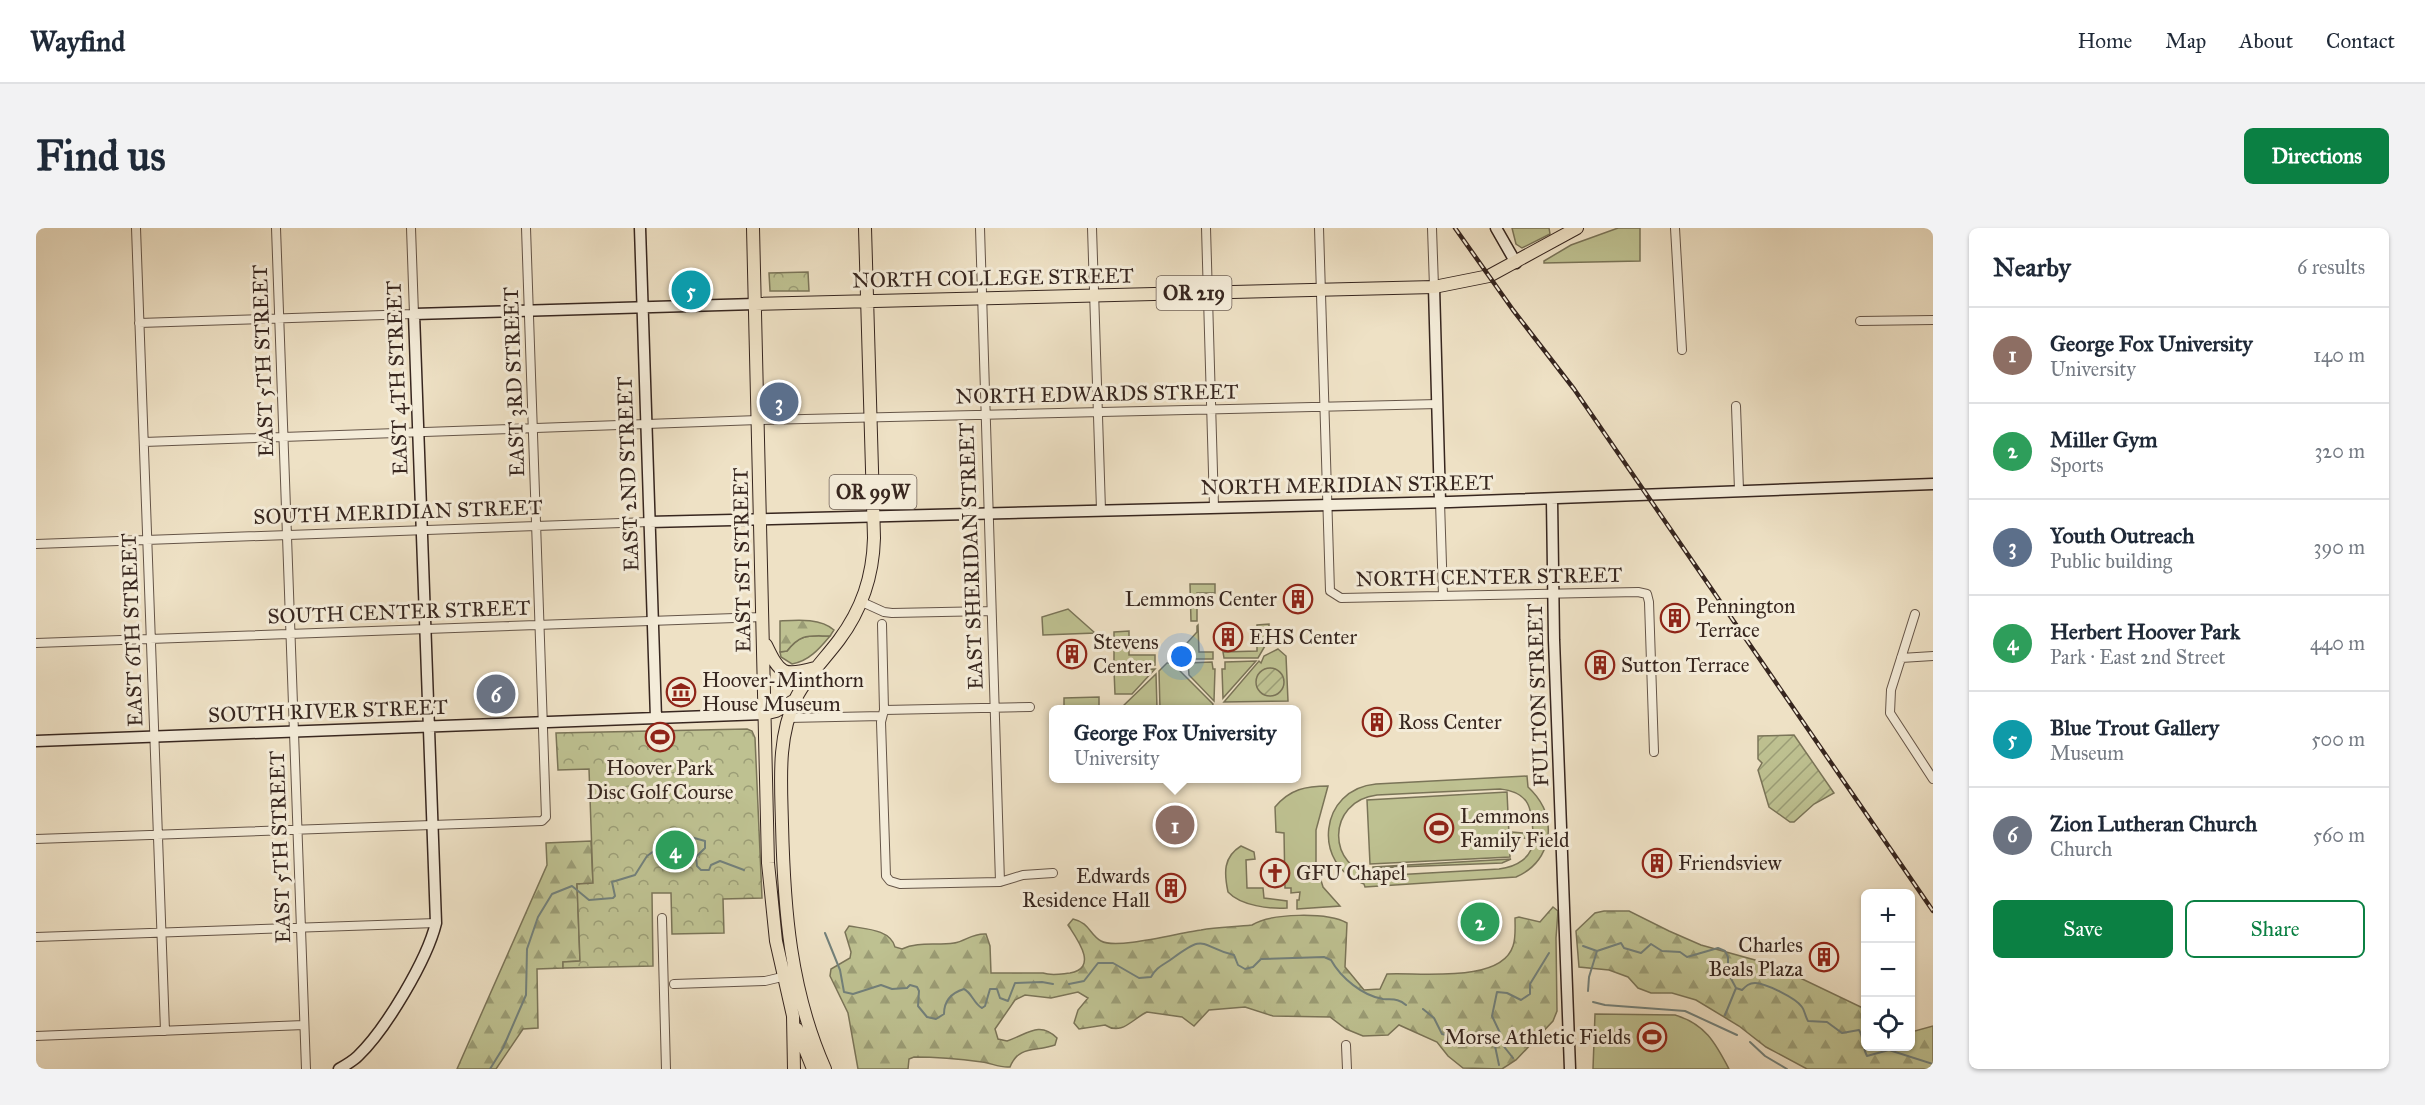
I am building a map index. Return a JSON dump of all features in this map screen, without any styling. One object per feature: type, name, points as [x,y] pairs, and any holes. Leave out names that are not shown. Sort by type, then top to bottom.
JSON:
[{"type":"main road","name":"EAST 1ST STREET","points":[[753,228],[769,873],[782,977],[793,1016],[794,1069]]},
{"type":"main road","name":"OR 99W","points":[[825,1069],[806,1021],[795,979],[787,929],[780,769],[781,750],[788,718],[795,700],[815,668],[838,641],[862,602],[872,563],[874,515],[865,228]]},
{"type":"main road","name":"NORTH COLLEGE STREET","points":[[755,304],[1434,287],[1489,276],[1516,263],[1555,233],[1577,228]]},
{"type":"main road","points":[[764,642],[775,664],[784,672],[795,673],[815,668]]},
{"type":"main road","points":[[780,769],[771,726],[764,714],[776,711],[795,700]]},
{"type":"main road","points":[[793,1016],[813,1069]]},
{"type":"street","name":"EAST 6TH STREET","points":[[136,228],[165,1031]]},
{"type":"street","name":"EAST 5TH STREET","points":[[276,228],[306,1069]]},
{"type":"street","name":"EAST 4TH STREET","points":[[411,228],[436,923]]},
{"type":"street","name":"EAST 3RD STREET","points":[[433,824],[542,821],[546,817],[526,228]]},
{"type":"street","name":"EAST 2ND STREET","points":[[640,228],[656,718]]},
{"type":"street","name":"EAST SHERIDAN STREET","points":[[980,228],[1000,882]]},
{"type":"street","points":[[1092,228],[1101,510]]},
{"type":"street","points":[[1206,228],[1214,507]]},
{"type":"street","points":[[1319,228],[1327,505]]},
{"type":"street","points":[[1432,228],[1443,596]]},
{"type":"street","points":[[1496,228],[1516,263]]},
{"type":"street","points":[[1675,228],[1682,350]]},
{"type":"street","points":[[139,322],[755,304]]},
{"type":"street","points":[[1860,321],[1933,320]]},
{"type":"street","name":"NORTH EDWARDS STREET","points":[[144,442],[758,420],[1438,404]]},
{"type":"street","points":[[1736,406],[1739,490]]},
{"type":"street","name":"NORTH MERIDIAN STREET","points":[[761,518],[1552,499],[1933,484]]},
{"type":"street","name":"FULTON STREET","points":[[1552,499],[1570,1069]]},
{"type":"street","name":"NORTH CENTER STREET","points":[[1327,505],[1329,587],[1334,595],[1341,598],[1554,593],[1638,592],[1647,594],[1654,752]]},
{"type":"street","name":"SOUTH MERIDIAN STREET","points":[[36,544],[761,518]]},
{"type":"street","points":[[862,602],[884,612],[892,613],[991,611]]},
{"type":"street","points":[[1915,614],[1891,690],[1890,712],[1933,779]]},
{"type":"street","name":"SOUTH CENTER STREET","points":[[36,643],[763,617]]},
{"type":"street","points":[[882,624],[886,876],[890,881],[900,884],[1000,882],[1023,874],[1053,873]]},
{"type":"street","points":[[1901,658],[1933,656]]},
{"type":"street","points":[[788,718],[1030,707]]},
{"type":"street","name":"SOUTH RIVER STREET","points":[[36,741],[764,714]]},
{"type":"street","points":[[36,839],[433,824]]},
{"type":"street","points":[[662,918],[666,1069]]},
{"type":"street","points":[[36,937],[436,923],[432,942],[388,1017],[357,1058],[339,1069]]},
{"type":"street","points":[[674,984],[765,981],[782,977]]},
{"type":"street","points":[[36,1036],[304,1025]]},
{"type":"street","points":[[1346,1045],[1347,1069]]},
{"type":"green space","points":[[1512,228],[1549,228],[1550,234],[1522,248],[1516,244]]},
{"type":"green space","points":[[1618,228],[1640,228],[1640,261],[1544,263],[1571,245]]},
{"type":"green space","points":[[808,272],[809,291],[770,291],[769,273]]},
{"type":"green space","points":[[1190,584],[1215,584],[1215,593],[1197,593],[1197,621],[1191,621]]},
{"type":"green space","points":[[1068,609],[1095,633],[1043,635],[1042,617]]},
{"type":"green space","points":[[801,620],[822,623],[834,630],[830,636],[801,638],[787,651],[780,652],[780,621]]},
{"type":"green space","points":[[1269,624],[1269,639],[1258,658],[1224,658],[1223,652],[1257,651],[1257,625]]},
{"type":"green space","points":[[1198,625],[1199,652],[1213,652],[1213,659],[1188,659],[1187,643],[1197,632]]},
{"type":"green space","points":[[1129,631],[1129,655],[1155,655],[1155,665],[1114,666],[1114,632]]},
{"type":"green space","points":[[830,636],[818,650],[804,660],[792,664],[781,657],[780,652],[787,651],[801,638]]},
{"type":"green space","points":[[1278,649],[1286,656],[1288,701],[1224,702],[1259,661],[1261,663],[1264,656]]},
{"type":"green space","points":[[1256,661],[1223,698],[1222,669],[1225,669],[1225,662]]},
{"type":"green space","points":[[1212,662],[1213,669],[1215,669],[1214,701],[1189,675],[1188,663]]},
{"type":"green space","points":[[1167,663],[1172,663],[1213,705],[1160,705],[1159,671]]},
{"type":"green space","points":[[1270,668],[1280,672],[1284,682],[1280,692],[1270,696],[1260,692],[1256,682],[1260,672]]},
{"type":"green space","points":[[1155,669],[1132,694],[1115,694],[1114,670]]},
{"type":"green space","points":[[1156,674],[1157,705],[1124,705]]},
{"type":"green space","points":[[1099,697],[1099,705],[1064,705],[1064,698]]},
{"type":"green space","points":[[747,729],[752,731],[755,738],[762,898],[723,899],[724,933],[672,934],[671,893],[652,893],[653,966],[563,968],[563,962],[580,961],[577,884],[593,883],[589,769],[558,770],[556,733]]},
{"type":"green space","points":[[1794,735],[1834,793],[1814,804],[1794,822],[1790,822],[1769,807],[1758,770],[1762,763],[1758,759],[1758,736]]},
{"type":"green space","points":[[1527,776],[1528,787],[1544,809],[1548,821],[1548,835],[1552,836],[1552,841],[1547,841],[1543,853],[1532,867],[1516,877],[1365,887],[1364,884],[1347,874],[1336,861],[1329,845],[1329,829],[1333,813],[1343,799],[1357,789],[1376,784]],"holes":[[[1500,789],[1523,798],[1532,817],[1533,834],[1512,832],[1512,837],[1533,839],[1527,856],[1517,864],[1499,869],[1376,876],[1360,871],[1348,861],[1341,849],[1339,835],[1341,821],[1348,809],[1360,800],[1377,795]]]},
{"type":"green space","points":[[1328,786],[1316,830],[1316,864],[1323,887],[1340,906],[1297,909],[1300,892],[1291,893],[1291,888],[1285,888],[1284,833],[1276,832],[1275,807],[1293,792]]},
{"type":"green space","name":"Lemmons Family Field","points":[[1507,792],[1510,857],[1370,864],[1367,800]]},
{"type":"green space","points":[[591,841],[593,884],[577,884],[580,961],[563,962],[563,968],[537,969],[538,1028],[523,1029],[496,1069],[457,1069],[547,865],[546,843]]},
{"type":"green space","points":[[1241,846],[1254,852],[1255,859],[1246,860],[1247,888],[1263,888],[1264,898],[1287,901],[1287,908],[1264,907],[1240,901],[1228,892],[1226,866],[1231,855]]},
{"type":"green space","points":[[1511,859],[1502,863],[1373,868],[1373,867]]},
{"type":"green space","points":[[1553,907],[1558,911],[1557,1011],[1553,1021],[1516,1060],[1502,1069],[1463,1068],[1448,1056],[1437,1042],[1399,1025],[1388,1035],[1363,1036],[1346,1029],[1330,1017],[1273,1016],[1245,1007],[1209,1010],[1194,1026],[1182,1017],[1147,1012],[1122,1028],[1111,1028],[1105,1025],[1079,1029],[1074,1023],[1078,1010],[1088,998],[1078,992],[1051,998],[1025,995],[1015,1000],[995,1029],[998,1039],[1007,1041],[1038,1029],[1057,1038],[1055,1045],[1028,1050],[1018,1055],[1010,1067],[965,1060],[914,1057],[909,1059],[908,1069],[858,1069],[848,1013],[830,976],[831,969],[850,958],[851,952],[845,932],[849,926],[882,933],[892,941],[895,947],[902,949],[914,945],[954,943],[986,934],[990,946],[991,973],[1053,975],[1079,970],[1083,965],[1083,952],[1068,925],[1073,919],[1083,923],[1101,941],[1121,943],[1207,929],[1252,925],[1272,918],[1299,915],[1338,919],[1347,923],[1345,967],[1364,990],[1380,989],[1387,974],[1457,973],[1493,966],[1505,958],[1513,946],[1515,918],[1540,922]]},
{"type":"green space","points":[[1629,911],[1701,945],[1773,965],[1861,1007],[1861,1051],[1915,1051],[1915,1031],[1933,1026],[1933,1069],[1807,1069],[1766,1047],[1739,1026],[1696,1000],[1672,993],[1651,993],[1638,988],[1628,977],[1609,970],[1579,967],[1576,931],[1595,913]]},
{"type":"green space","name":"Morse Athletic Fields","points":[[1595,1014],[1675,1015],[1685,1019],[1694,1023],[1708,1035],[1729,1069],[1593,1069]]},
{"type":"waterway","points":[[490,1069],[503,1048],[526,995],[527,949],[538,917],[552,894],[572,886],[589,900],[613,898],[615,896],[612,882],[635,875],[647,856],[661,846],[687,836],[705,841],[705,848],[696,857],[697,866],[701,870],[709,870],[711,865],[720,861],[744,870]]},
{"type":"waterway","points":[[825,933],[840,970],[844,992],[853,994],[881,985],[892,989],[907,988],[910,985],[917,987],[918,1006],[927,1017],[936,1019],[944,1014],[949,998],[964,989],[982,1008],[985,1006],[990,989],[997,989],[1000,998],[1008,1001],[1015,983],[1053,984]]},
{"type":"waterway","points":[[1583,946],[1597,951],[1621,943],[1624,948],[1641,953],[1651,944],[1662,951],[1680,952],[1687,957],[1718,948],[1725,951],[1728,957],[1728,973],[1736,988],[1742,990],[1753,983],[1766,985],[1799,1003],[1808,1021],[1827,1022],[1842,1033],[1859,1030],[1867,1056],[1889,1050],[1933,1064]]},
{"type":"waterway","points":[[1069,984],[1084,981],[1098,963],[1113,963],[1139,978],[1151,977],[1158,968],[1192,945],[1204,944],[1234,955],[1238,965],[1245,969],[1253,967],[1261,959],[1324,957],[1331,960],[1335,967],[1360,990],[1375,997],[1398,1000],[1406,1005]]},
{"type":"waterway","points":[[1588,991],[1589,977],[1597,951]]},
{"type":"waterway","points":[[1423,1009],[1434,1018],[1442,1034],[1458,1038],[1497,1038],[1501,1035],[1492,1016],[1497,992],[1507,993],[1521,1000],[1530,994],[1530,984],[1549,953]]},
{"type":"waterway","points":[[1725,1015],[1736,988]]},
{"type":"waterway","points":[[1593,1002],[1605,1005],[1685,1011],[1737,1035]]},
{"type":"waterway","points":[[1490,1038],[1495,1046],[1499,1065]]},
{"type":"waterway","points":[[1498,1039],[1513,1058]]},
{"type":"waterway","points":[[1750,1042],[1765,1056],[1787,1069]]},
{"type":"railway","points":[[1455,228],[1513,310],[1574,389],[1933,911]]},
{"type":"place","name":"Blue Trout Gallery","points":[[691,290]]},
{"type":"place","name":"Youth Outreach","points":[[779,402]]},
{"type":"place","name":"Lemmons Center","points":[[1298,599]]},
{"type":"place","name":"Pennington Terrace","points":[[1675,618]]},
{"type":"place","name":"EHS Center","points":[[1228,637]]},
{"type":"place","name":"Stevens Center","points":[[1072,654]]},
{"type":"place","name":"Sutton Terrace","points":[[1600,665]]},
{"type":"place","name":"Hoover-Minthorn House Museum","points":[[681,692]]},
{"type":"place","name":"Zion Lutheran Church","points":[[496,694]]},
{"type":"place","name":"Ross Center","points":[[1377,722]]},
{"type":"place","name":"Hoover Park Disc Golf Course","points":[[660,737]]},
{"type":"place","name":"George Fox University","points":[[1175,825]]},
{"type":"place","name":"Lemmons Family Field","points":[[1439,828]]},
{"type":"place","name":"Herbert Hoover Park","points":[[675,850]]},
{"type":"place","name":"Friendsview","points":[[1657,863]]},
{"type":"place","name":"GFU Chapel","points":[[1275,873]]},
{"type":"place","name":"Edwards Residence Hall","points":[[1171,888]]},
{"type":"place","name":"Miller Gym","points":[[1480,922]]},
{"type":"place","name":"Charles Beals Plaza","points":[[1824,957]]},
{"type":"place","name":"Morse Athletic Fields","points":[[1652,1037]]}]
